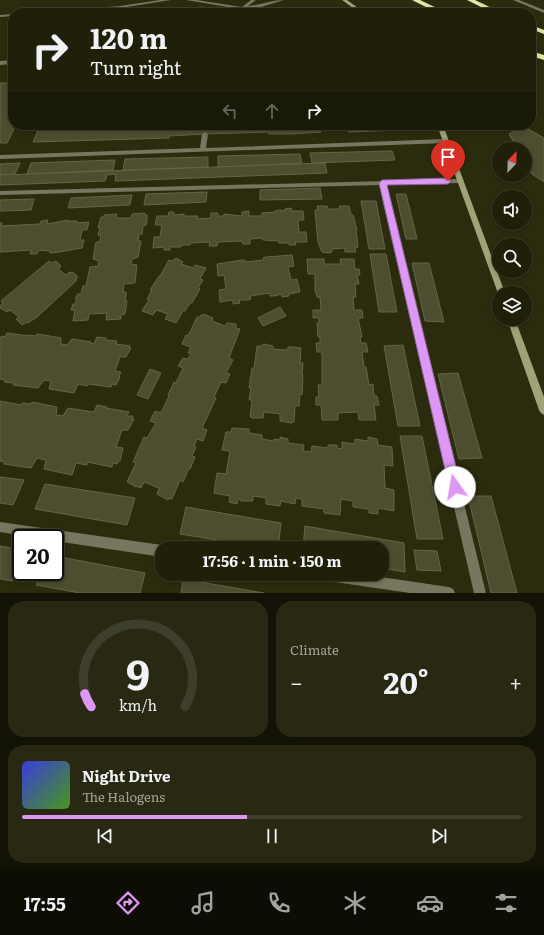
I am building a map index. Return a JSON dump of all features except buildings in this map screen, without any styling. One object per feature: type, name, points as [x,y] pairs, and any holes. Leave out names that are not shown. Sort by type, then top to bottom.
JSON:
[{"type":"highway","points":[[415,0],[433,8]]},
{"type":"highway","points":[[470,0],[488,8]]},
{"type":"main road","points":[[344,0],[356,8]]},
{"type":"main road","points":[[442,130],[499,286]]},
{"type":"main road","points":[[514,326],[544,410]]},
{"type":"street","points":[[104,8],[169,0]]},
{"type":"street","points":[[188,0],[231,8]]},
{"type":"street","points":[[244,8],[254,0]]},
{"type":"street","points":[[252,8],[282,0]]},
{"type":"street","points":[[515,0],[534,8]]},
{"type":"street","points":[[203,150],[205,134]]},
{"type":"street","points":[[0,157],[446,141]]},
{"type":"street","points":[[0,193],[461,181]]},
{"type":"street","points":[[382,183],[480,593]]},
{"type":"street","points":[[0,526],[155,549]]},
{"type":"street","points":[[368,581],[449,593]]},
{"type":"route","points":[[448,181],[382,183],[455,487]]}]
